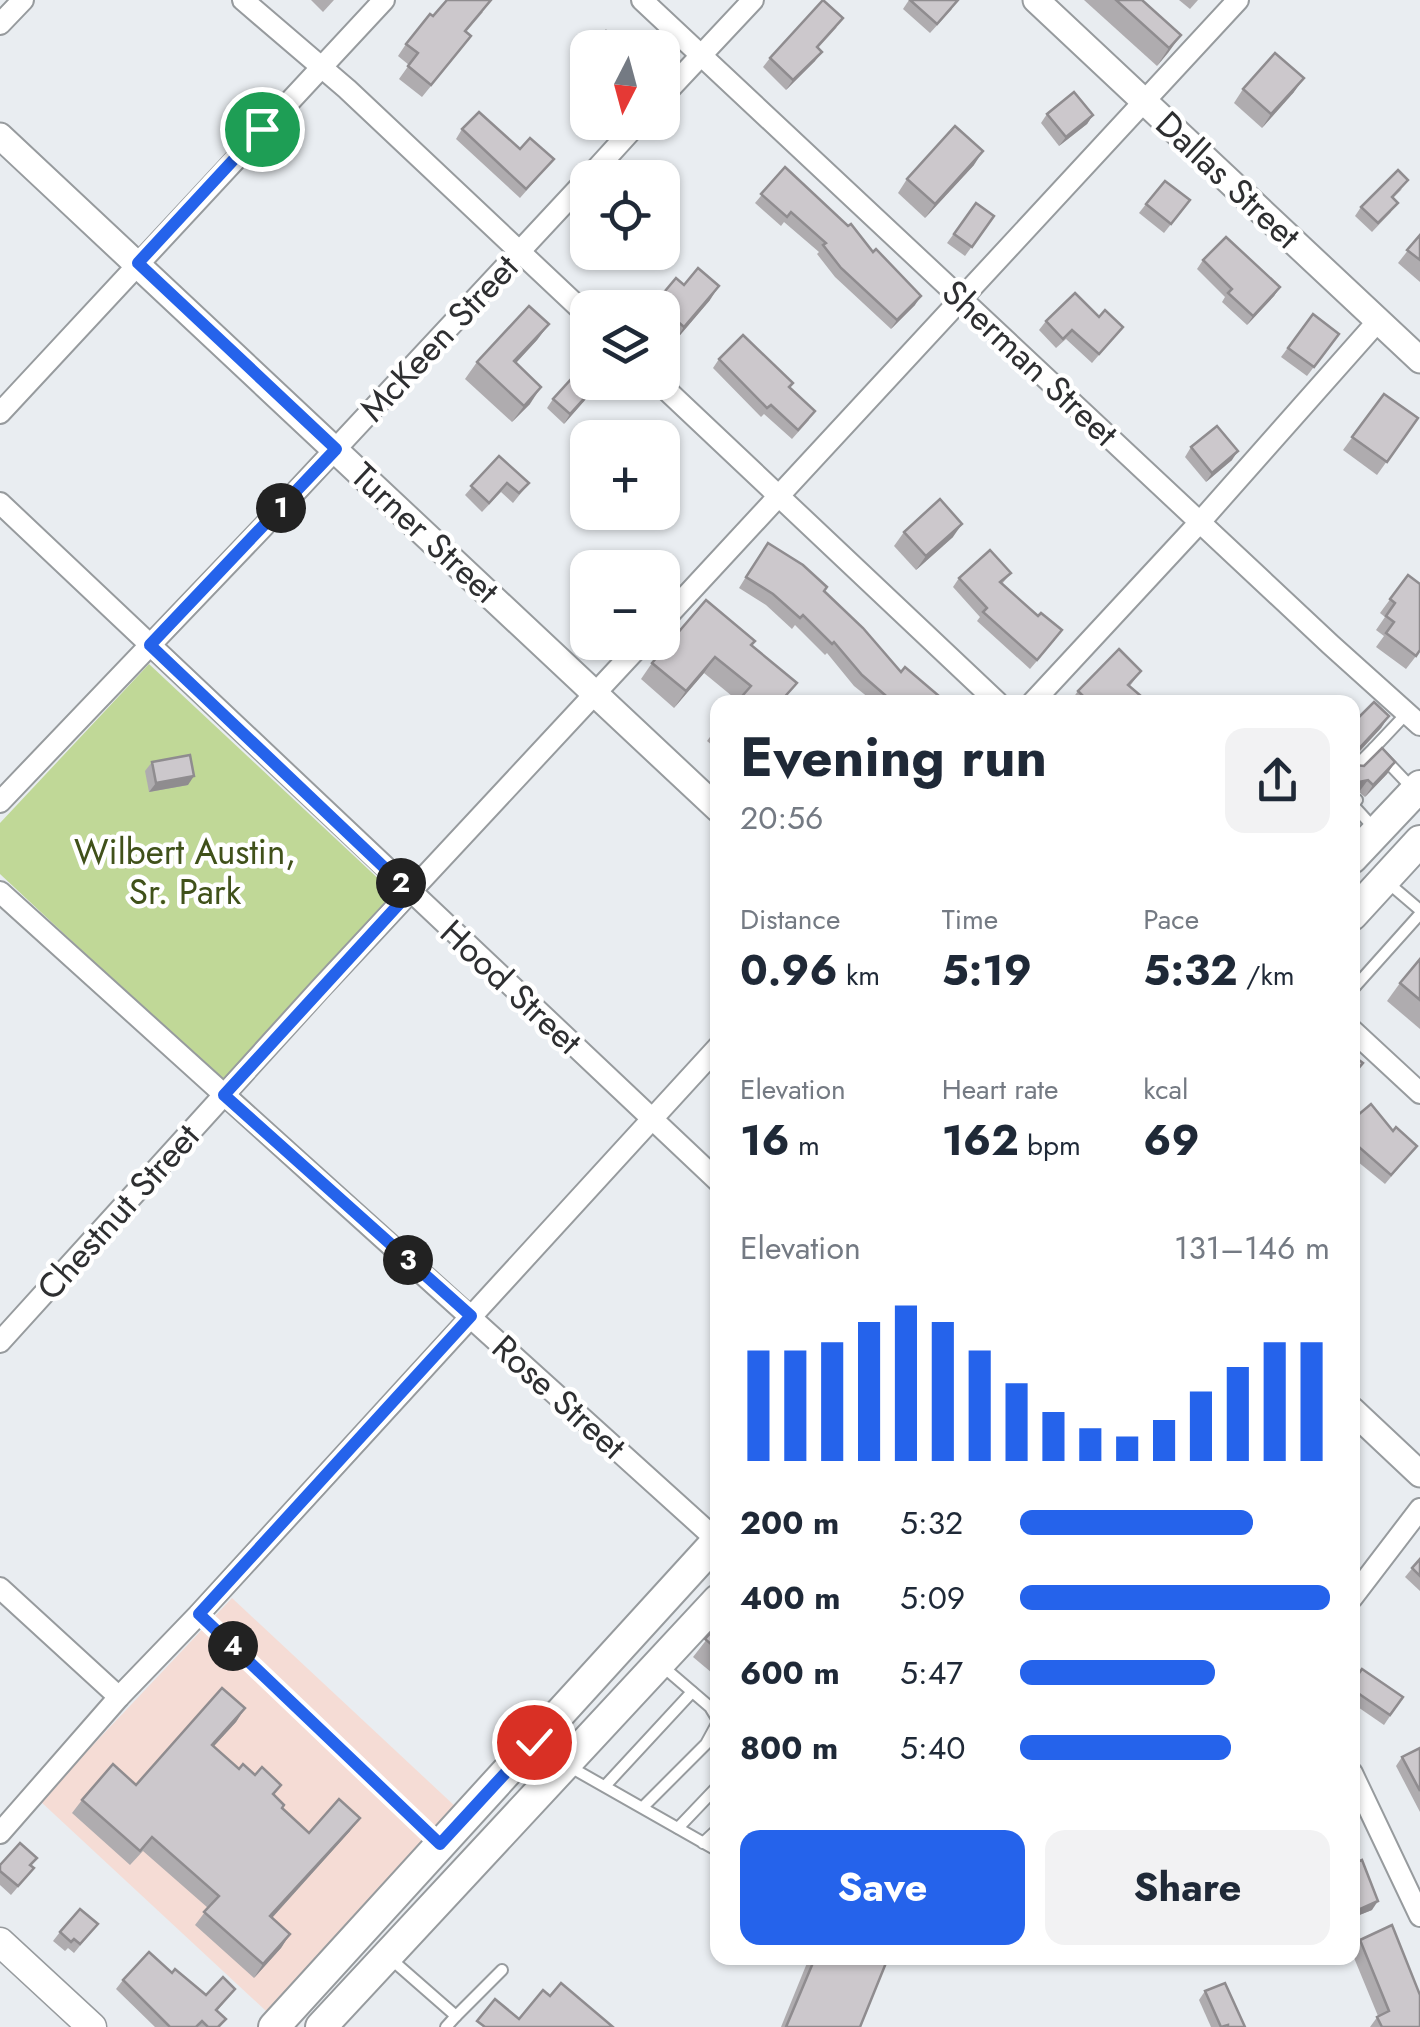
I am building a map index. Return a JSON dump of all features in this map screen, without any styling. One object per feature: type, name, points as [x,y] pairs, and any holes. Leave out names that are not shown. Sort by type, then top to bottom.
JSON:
[{"type":"main road","points":[[1360,850],[1417,788]]},
{"type":"main road","points":[[1360,907],[1420,842]]},
{"type":"main road","points":[[274,2027],[710,1548]]},
{"type":"main road","points":[[332,2023],[387,1956],[710,1609]]},
{"type":"main road","points":[[0,1942],[92,2027]]},
{"type":"street","points":[[0,24],[23,0]]},
{"type":"street","points":[[244,0],[570,299]]},
{"type":"street","points":[[0,413],[384,0]]},
{"type":"street","name":"Sherman Street","points":[[642,0],[1413,719]]},
{"type":"street","points":[[680,78],[752,0]]},
{"type":"street","name":"Dallas Street","points":[[1036,0],[1420,360]]},
{"type":"street","points":[[680,603],[1238,0]]},
{"type":"street","name":"Turner Street","points":[[0,136],[710,802]]},
{"type":"street","name":"McKeen Street","points":[[604,160],[623,140]]},
{"type":"street","name":"McKeen Street","points":[[0,802],[570,197]]},
{"type":"street","points":[[1039,695],[1378,321]]},
{"type":"street","points":[[677,400],[991,695]]},
{"type":"street","name":"Hood Street","points":[[0,503],[710,1174]]},
{"type":"street","name":"Chestnut Street","points":[[0,1342],[626,660]]},
{"type":"street","name":"Rose Street","points":[[0,892],[710,1534]]},
{"type":"street","points":[[1360,1038],[1420,1094]]},
{"type":"street","points":[[0,1833],[119,1697],[710,1055]]},
{"type":"street","points":[[1360,1418],[1420,1474]]},
{"type":"street","points":[[1360,1588],[1420,1509]]},
{"type":"street","points":[[0,1588],[119,1697]]},
{"type":"street","points":[[1360,1790],[1420,1916]]},
{"type":"lane","points":[[1360,762],[1413,719]]},
{"type":"lane","points":[[1374,748],[1388,768],[1417,788]]},
{"type":"lane","points":[[1360,810],[1378,831]]},
{"type":"lane","points":[[1360,981],[1420,912],[1385,880]]},
{"type":"lane","points":[[199,1614],[440,1844]]},
{"type":"lane","points":[[659,1663],[710,1707]]},
{"type":"lane","points":[[605,1786],[692,1692]]},
{"type":"lane","points":[[643,1807],[710,1736]]},
{"type":"lane","points":[[534,1742],[565,1764],[710,1846]]},
{"type":"lane","points":[[678,1828],[710,1794]]},
{"type":"lane","points":[[704,1842],[710,1836]]},
{"type":"lane","points":[[387,1956],[456,2016]]},
{"type":"lane","points":[[446,2027],[502,1970]]},
{"type":"shaded area","points":[[232,1598],[457,1808],[266,2011],[40,1801]]},
{"type":"green space","name":"Wilbert Austin, Sr. Park","points":[[149,664],[399,898],[225,1084],[0,874],[0,823]]},
{"type":"building","points":[[447,0],[491,0],[465,31],[471,36],[431,85],[408,66],[418,53],[406,44]]},
{"type":"building","points":[[823,0],[843,18],[817,47],[822,52],[793,80],[770,58]]},
{"type":"building","points":[[910,0],[958,0],[937,24]]},
{"type":"building","points":[[1116,0],[1142,0],[1181,35],[1169,48]]},
{"type":"building","points":[[1275,53],[1304,78],[1271,114],[1243,89]]},
{"type":"building","points":[[1074,92],[1093,115],[1066,137],[1047,114]]},
{"type":"building","points":[[479,112],[520,149],[530,138],[554,159],[526,189],[462,129]]},
{"type":"building","points":[[955,126],[983,151],[935,204],[907,179]]},
{"type":"building","points":[[785,167],[848,226],[851,224],[873,252],[876,249],[921,296],[897,320],[841,268],[823,245],[826,243],[791,212],[787,217],[761,194]]},
{"type":"building","points":[[1398,170],[1408,180],[1392,197],[1398,203],[1378,223],[1361,207]]},
{"type":"building","points":[[1165,181],[1190,200],[1171,224],[1146,204]]},
{"type":"building","points":[[976,203],[994,216],[972,247],[954,234]]},
{"type":"building","points":[[1420,235],[1420,260],[1407,250]]},
{"type":"building","points":[[1226,237],[1280,287],[1253,316],[1228,293],[1232,289],[1203,260]]},
{"type":"building","points":[[698,268],[719,286],[684,327],[680,324],[680,290],[666,290],[676,278],[684,285]]},
{"type":"building","points":[[1075,293],[1099,317],[1105,310],[1123,327],[1099,354],[1072,330],[1063,339],[1046,321]]},
{"type":"building","points":[[529,306],[549,324],[514,361],[541,387],[524,406],[477,362]]},
{"type":"building","points":[[1313,314],[1339,334],[1314,367],[1288,348]]},
{"type":"building","points":[[743,335],[793,383],[789,387],[815,411],[798,430],[771,405],[767,408],[719,359]]},
{"type":"building","points":[[570,380],[570,400],[583,400],[570,414],[553,399]]},
{"type":"building","points":[[1384,394],[1418,418],[1387,462],[1352,437]]},
{"type":"building","points":[[1217,426],[1238,451],[1212,473],[1191,447]]},
{"type":"building","points":[[499,456],[529,483],[519,493],[507,483],[489,503],[471,486]]},
{"type":"building","points":[[940,499],[962,524],[926,556],[904,532]]},
{"type":"building","points":[[768,543],[803,565],[827,587],[824,591],[901,672],[905,667],[938,695],[885,695],[803,615],[800,618],[746,577]]},
{"type":"building","points":[[990,550],[1011,573],[1000,582],[1038,616],[1041,613],[1062,630],[1037,660],[983,612],[987,608],[959,578]]},
{"type":"building","points":[[1408,575],[1420,584],[1420,650],[1416,656],[1386,633],[1394,622],[1386,616],[1395,603],[1390,599]]},
{"type":"building","points":[[706,600],[797,683],[786,695],[743,695],[751,686],[715,657],[686,691],[652,663],[680,660],[680,630]]},
{"type":"building","points":[[1119,649],[1141,671],[1128,685],[1140,695],[1082,695],[1078,691]]},
{"type":"building","points":[[1374,702],[1389,716],[1360,747],[1360,716]]},
{"type":"building","points":[[1382,748],[1395,762],[1373,785],[1368,780],[1360,782],[1360,766]]},
{"type":"building","points":[[190,755],[194,776],[156,783],[152,762]]},
{"type":"building","points":[[1420,959],[1420,1000],[1400,983]]},
{"type":"building","points":[[1371,1104],[1393,1131],[1396,1127],[1417,1146],[1391,1175],[1360,1148],[1360,1113]]},
{"type":"building","points":[[1420,1559],[1420,1576],[1412,1568]]},
{"type":"building","points":[[1362,1669],[1403,1697],[1390,1715],[1360,1694]]},
{"type":"building","points":[[222,1688],[245,1708],[212,1745],[239,1769],[243,1764],[255,1775],[262,1767],[281,1785],[273,1794],[284,1805],[282,1808],[309,1833],[339,1799],[360,1818],[270,1916],[290,1934],[263,1964],[204,1912],[219,1896],[152,1837],[140,1851],[82,1800],[113,1764],[136,1785]]},
{"type":"building","points":[[1420,1748],[1420,1791],[1402,1757]]},
{"type":"building","points":[[20,1843],[37,1858],[30,1865],[34,1868],[18,1886],[0,1871],[0,1865]]},
{"type":"building","points":[[1360,1861],[1378,1901],[1360,1909]]},
{"type":"building","points":[[80,1909],[98,1924],[80,1944],[60,1932]]},
{"type":"building","points":[[1392,1925],[1420,1995],[1420,2027],[1382,2027],[1377,2017],[1389,2011],[1360,1940]]},
{"type":"building","points":[[149,1952],[206,1995],[223,1977],[235,1989],[216,2010],[226,2019],[218,2027],[208,2027],[202,2021],[196,2027],[170,2027],[123,1980]]},
{"type":"building","points":[[812,1965],[885,1965],[860,2027],[786,2027]]},
{"type":"building","points":[[561,1983],[613,2027],[485,2027],[477,2021],[495,1999],[519,2019],[543,1990],[550,1996]]},
{"type":"building","points":[[1225,1983],[1245,2027],[1221,2027],[1205,1991]]},
{"type":"route","points":[[262,129],[138,263],[336,449],[150,645],[410,892],[224,1095],[471,1316],[199,1614],[440,1844],[534,1742]]}]
